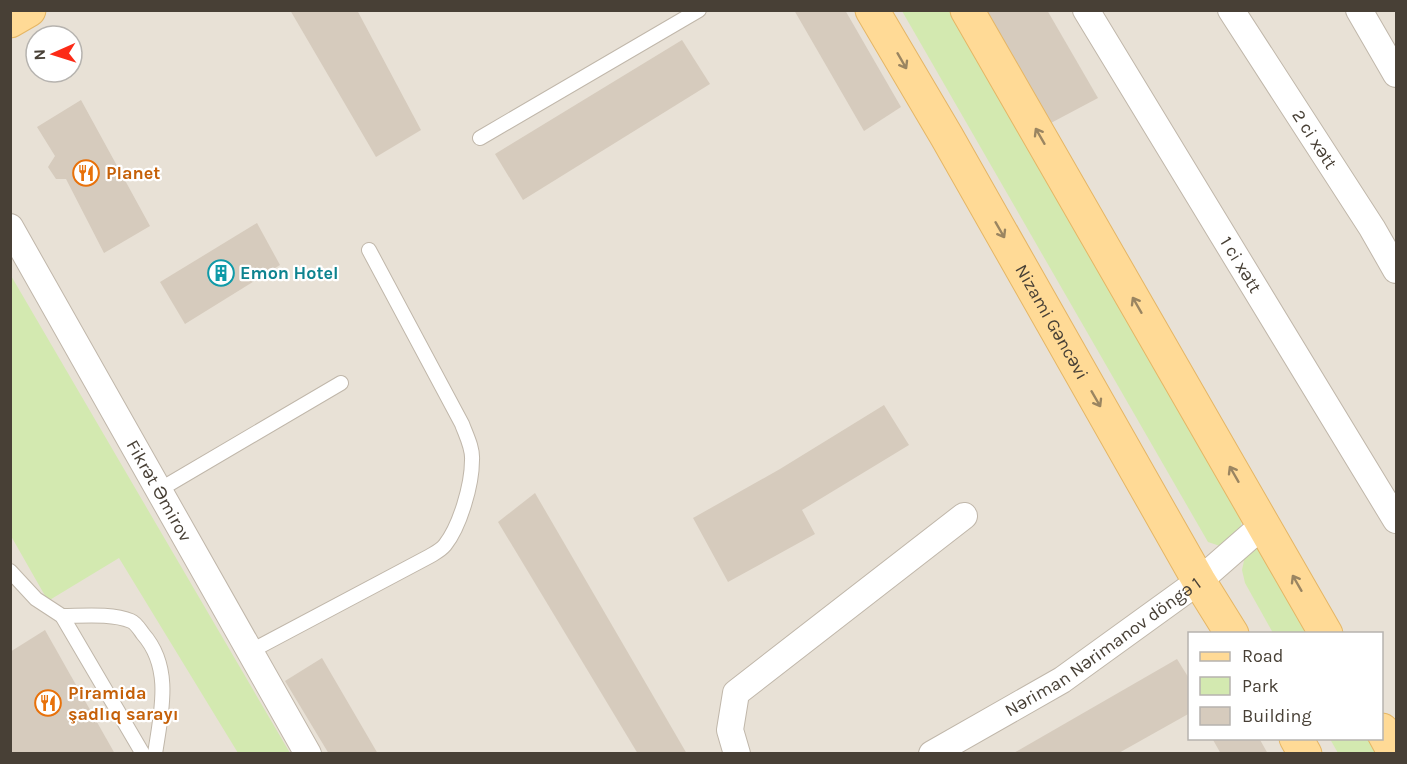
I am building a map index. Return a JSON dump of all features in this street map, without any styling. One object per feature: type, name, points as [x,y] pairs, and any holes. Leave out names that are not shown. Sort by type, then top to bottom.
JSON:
[{"type":"main road","points":[[10,21],[29,10]]},
{"type":"main road","name":"Nizami Gəncəvi","points":[[872,10],[947,137],[1199,581],[1231,632]]},
{"type":"main road","points":[[967,10],[1325,632]]},
{"type":"main road","points":[[1383,732],[1395,753]]},
{"type":"main road","points":[[1297,740],[1305,753]]},
{"type":"street","name":"1 ci xətt","points":[[1086,10],[1396,520]]},
{"type":"street","name":"2 ci xətt","points":[[1231,10],[1366,218],[1396,270]]},
{"type":"street","points":[[1359,10],[1396,74]]},
{"type":"street","name":"Fikrət Əmirov","points":[[10,227],[308,753]]},
{"type":"street","points":[[737,753],[730,730],[736,693],[964,516]]},
{"type":"street","name":"Nəriman Nərimanov döngə 1","points":[[944,750],[1062,680],[1199,581],[1263,525]]},
{"type":"lane","points":[[480,138],[699,10]]},
{"type":"lane","points":[[251,651],[444,547],[461,515],[466,498],[472,460],[462,424],[369,249]]},
{"type":"lane","points":[[159,490],[341,383]]},
{"type":"lane","points":[[10,572],[36,599],[62,616],[144,753]]},
{"type":"lane","points":[[62,616],[102,615],[132,621],[152,644],[162,674],[163,702],[155,753]]},
{"type":"shaded area","points":[[11,11],[1396,11],[1396,753],[11,753]]},
{"type":"green space","points":[[902,11],[951,11],[1242,520],[1240,532],[1220,546],[1208,542]]},
{"type":"green space","points":[[10,274],[290,753],[238,753],[119,558],[48,601],[11,536]]},
{"type":"green space","points":[[1265,548],[1317,632],[1272,632],[1245,583],[1242,570],[1245,556],[1256,549]]},
{"type":"green space","points":[[1331,740],[1380,740],[1387,753],[1338,753]]},
{"type":"building","points":[[290,10],[357,10],[421,130],[376,157]]},
{"type":"building","points":[[794,10],[845,10],[901,107],[864,131]]},
{"type":"building","points":[[982,10],[1047,10],[1098,98],[1049,124]]},
{"type":"building","points":[[682,40],[710,84],[523,200],[495,154]]},
{"type":"building","name":"Planet","points":[[81,100],[150,226],[104,253],[66,179],[56,179],[48,167],[55,156],[37,127]]},
{"type":"building","name":"Emon Hotel","points":[[257,223],[280,265],[185,324],[160,282]]},
{"type":"building","points":[[884,405],[909,445],[802,510],[815,534],[728,582],[693,518],[780,469]]},
{"type":"building","points":[[535,493],[687,754],[638,754],[498,522]]},
{"type":"building","name":"Piramida şadlıq sarayı","points":[[45,630],[115,754],[10,754],[10,652]]},
{"type":"building","points":[[322,658],[378,754],[329,754],[285,681]]},
{"type":"building","points":[[1177,659],[1188,677],[1188,714],[1117,754],[1012,754]]},
{"type":"building","points":[[1213,740],[1260,740],[1268,754],[1221,754]]},
{"type":"place","name":"Planet","points":[[86,173]]},
{"type":"place","name":"Emon Hotel","points":[[221,273]]},
{"type":"place","name":"Piramida şadlıq sarayı","points":[[48,703]]}]
